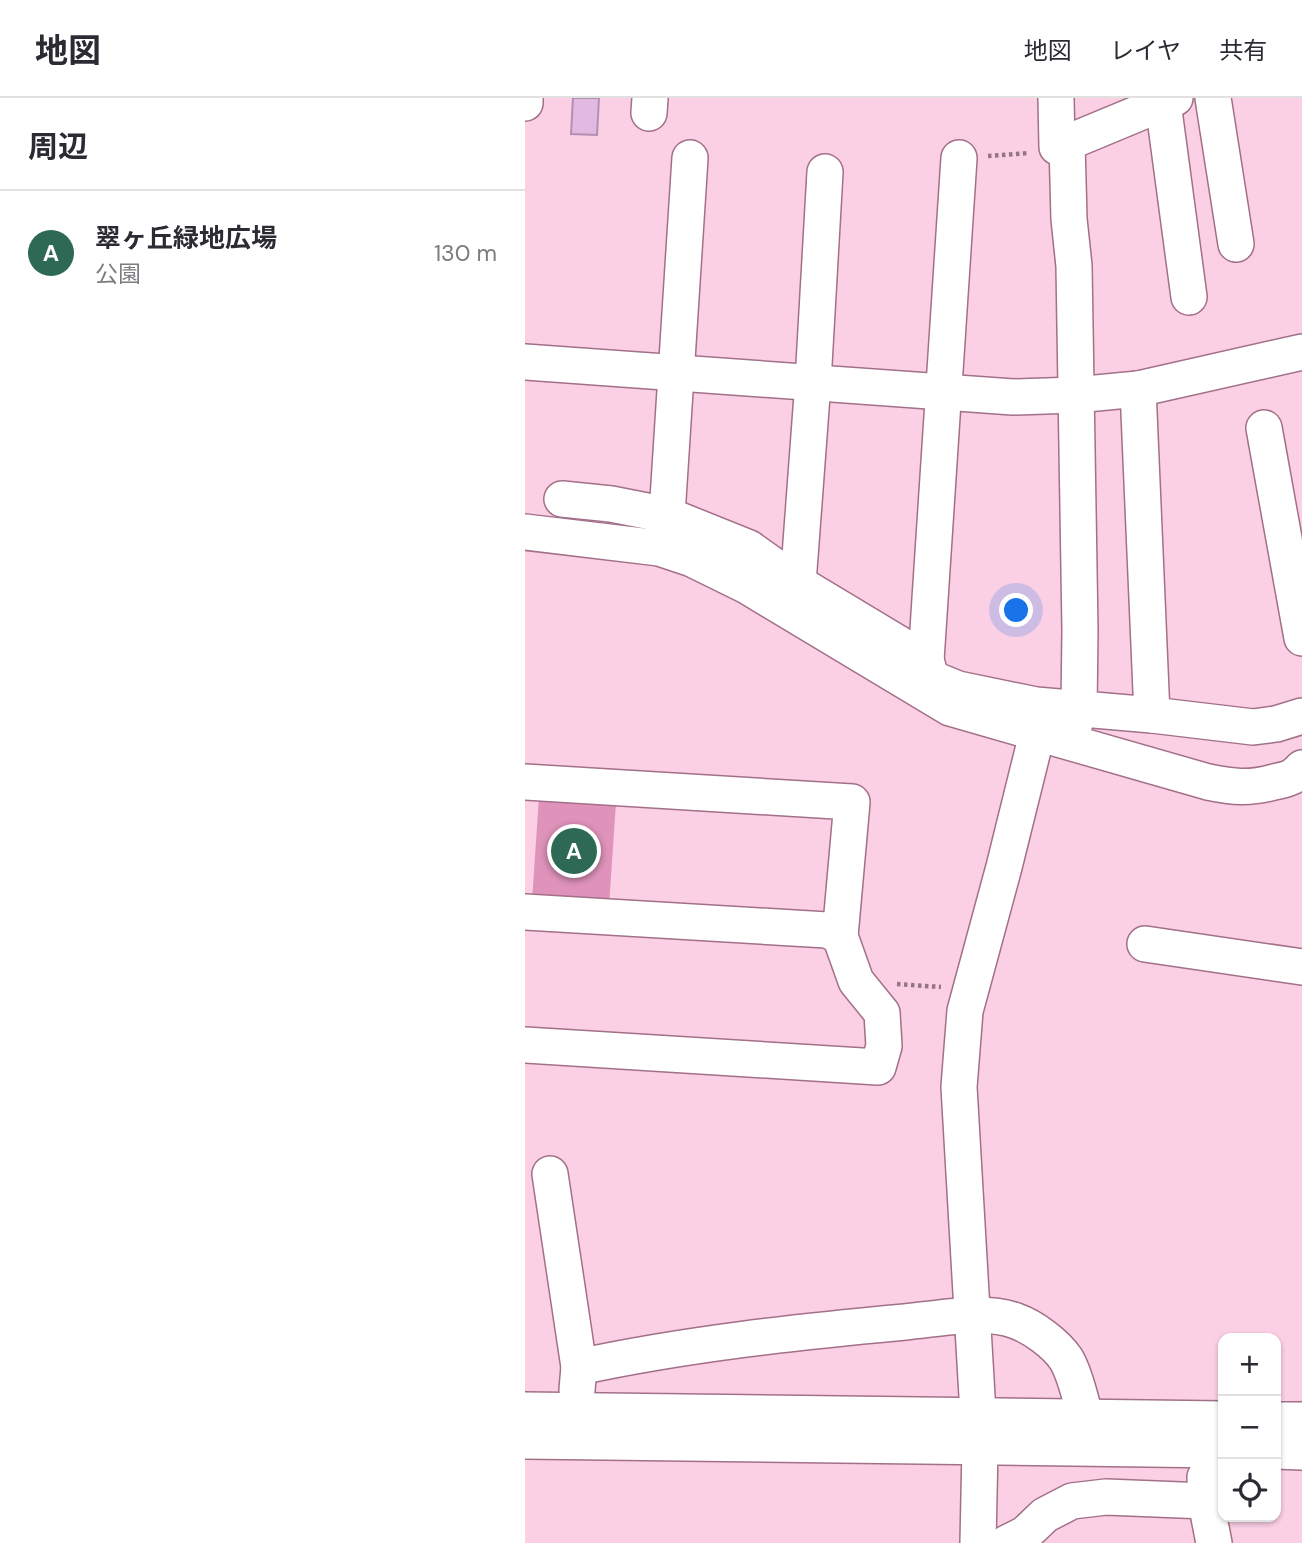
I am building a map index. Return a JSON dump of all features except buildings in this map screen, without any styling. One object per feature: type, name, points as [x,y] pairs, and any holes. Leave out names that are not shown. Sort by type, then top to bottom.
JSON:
[{"type":"street","points":[[525,98],[525,103]]},
{"type":"street","points":[[1056,98],[1074,266],[1079,709],[1053,738],[1005,867],[965,1011],[959,1087],[979,1431],[989,1543],[1025,1534],[1045,1516],[1072,1501],[1106,1497],[1206,1501]]},
{"type":"street","points":[[1213,98],[1236,244]]},
{"type":"street","points":[[1062,145],[1169,101],[1189,297]]},
{"type":"street","points":[[663,531],[690,158]]},
{"type":"street","points":[[921,674],[944,392],[959,158]]},
{"type":"street","points":[[798,583],[825,172]]},
{"type":"street","points":[[525,362],[1013,397],[1137,389],[1302,352]]},
{"type":"street","points":[[1137,389],[1152,715]]},
{"type":"street","points":[[1264,428],[1302,638]]},
{"type":"street","points":[[562,499],[611,504],[663,531],[692,559],[921,674],[958,689],[1036,705],[1253,727],[1276,724],[1302,716]]},
{"type":"street","points":[[525,532],[663,531],[748,548],[921,674],[950,708],[1232,787],[1299,781]]},
{"type":"street","points":[[525,782],[852,802],[841,936],[856,981],[882,1013],[884,1046],[878,1067],[525,1045]]},
{"type":"street","points":[[525,912],[827,930],[841,936]]},
{"type":"street","points":[[1145,944],[1302,967]]},
{"type":"street","points":[[550,1174],[579,1367],[576,1411]]},
{"type":"street","points":[[579,1367],[714,1343],[973,1316],[999,1317],[1018,1321],[1045,1337],[1066,1360],[1082,1404]]},
{"type":"street","points":[[525,1410],[979,1431],[1214,1450],[1206,1501],[1214,1543]]},
{"type":"street","points":[[525,1441],[979,1431],[1218,1419]]},
{"type":"street","points":[[1281,1420],[1302,1420]]},
{"type":"street","points":[[1281,1451],[1302,1452]]},
{"type":"path","points":[[959,158],[1041,152],[1062,145]]},
{"type":"path","points":[[856,981],[970,989]]},
{"type":"shaded area","points":[[539,797],[616,802],[609,906],[532,901]]},
{"type":"place","name":"翠ヶ丘緑地広場","points":[[574,851]]}]
